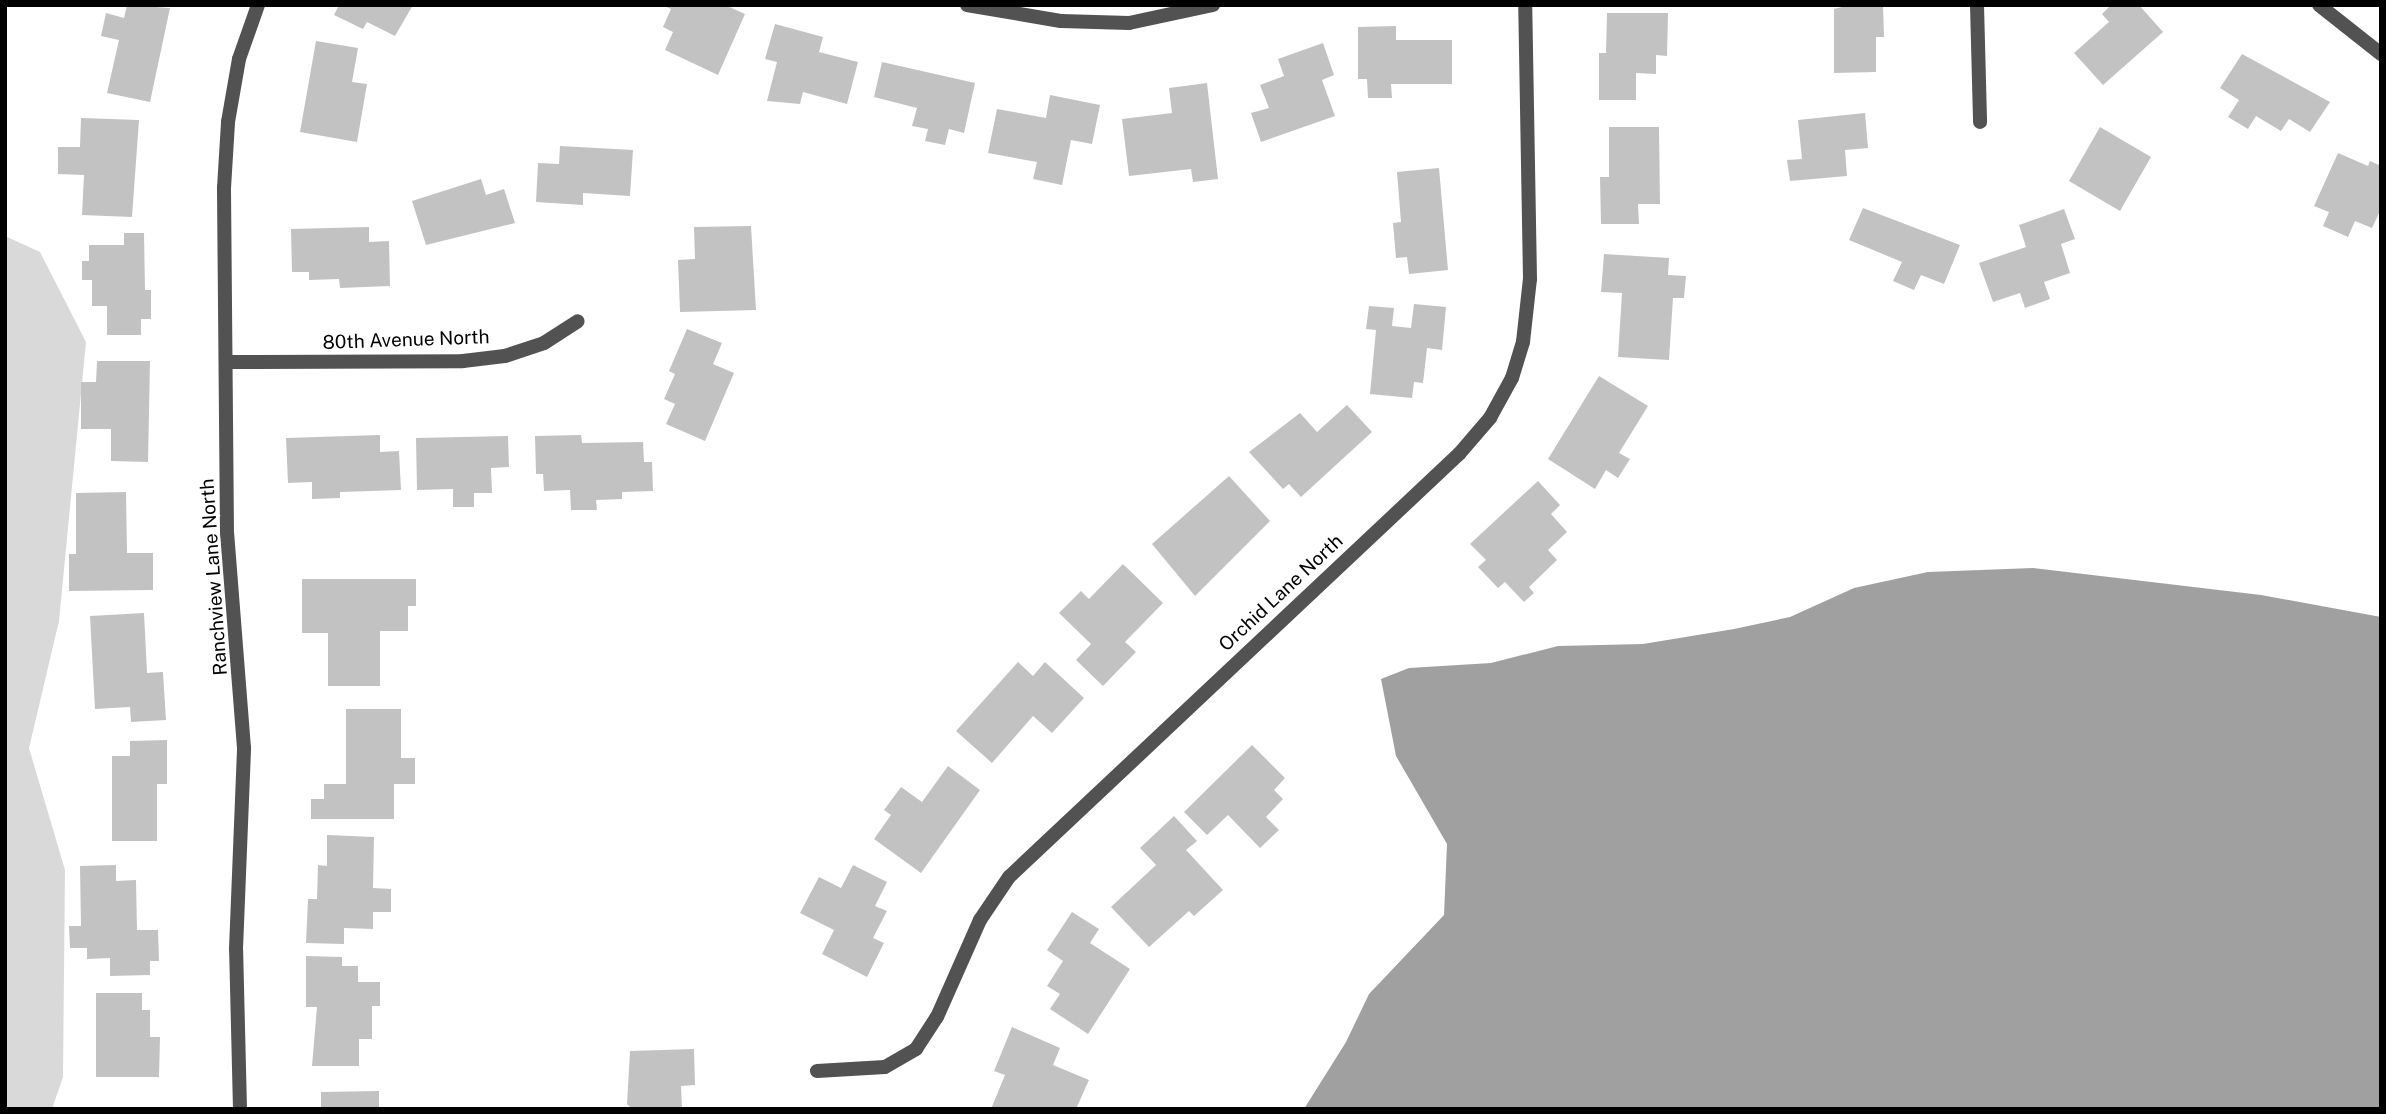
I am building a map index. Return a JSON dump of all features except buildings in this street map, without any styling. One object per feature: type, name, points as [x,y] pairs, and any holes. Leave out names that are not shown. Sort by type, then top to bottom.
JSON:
[{"type":"street","name":"Ranchview Lane North","points":[[240,1109],[236,949],[244,748],[227,534],[228,122],[239,58],[258,5]]},
{"type":"street","points":[[967,5],[1061,21],[1129,23],[1213,5]]},
{"type":"street","name":"Orchid Lane North","points":[[817,1071],[885,1067],[916,1049],[937,1017],[980,920],[1009,877],[1460,454],[1490,418],[1513,378],[1523,342],[1530,279],[1525,5]]},
{"type":"street","points":[[1977,5],[1980,122]]},
{"type":"street","points":[[2319,5],[2381,54]]},
{"type":"street","name":"80th Avenue North","points":[[226,362],[473,360],[505,356],[544,343],[578,321]]},
{"type":"shaded area","points":[[5,236],[40,252],[86,342],[59,621],[29,748],[65,870],[63,1077],[52,1109],[5,1109]]},
{"type":"shaded area","points":[[2033,568],[2261,595],[2381,617],[2381,1109],[1304,1109],[1346,1042],[1369,994],[1444,915],[1447,844],[1396,756],[1381,679],[1409,668],[1491,663],[1558,646],[1643,644],[1734,629],[1790,617],[1854,588],[1928,572]]}]
